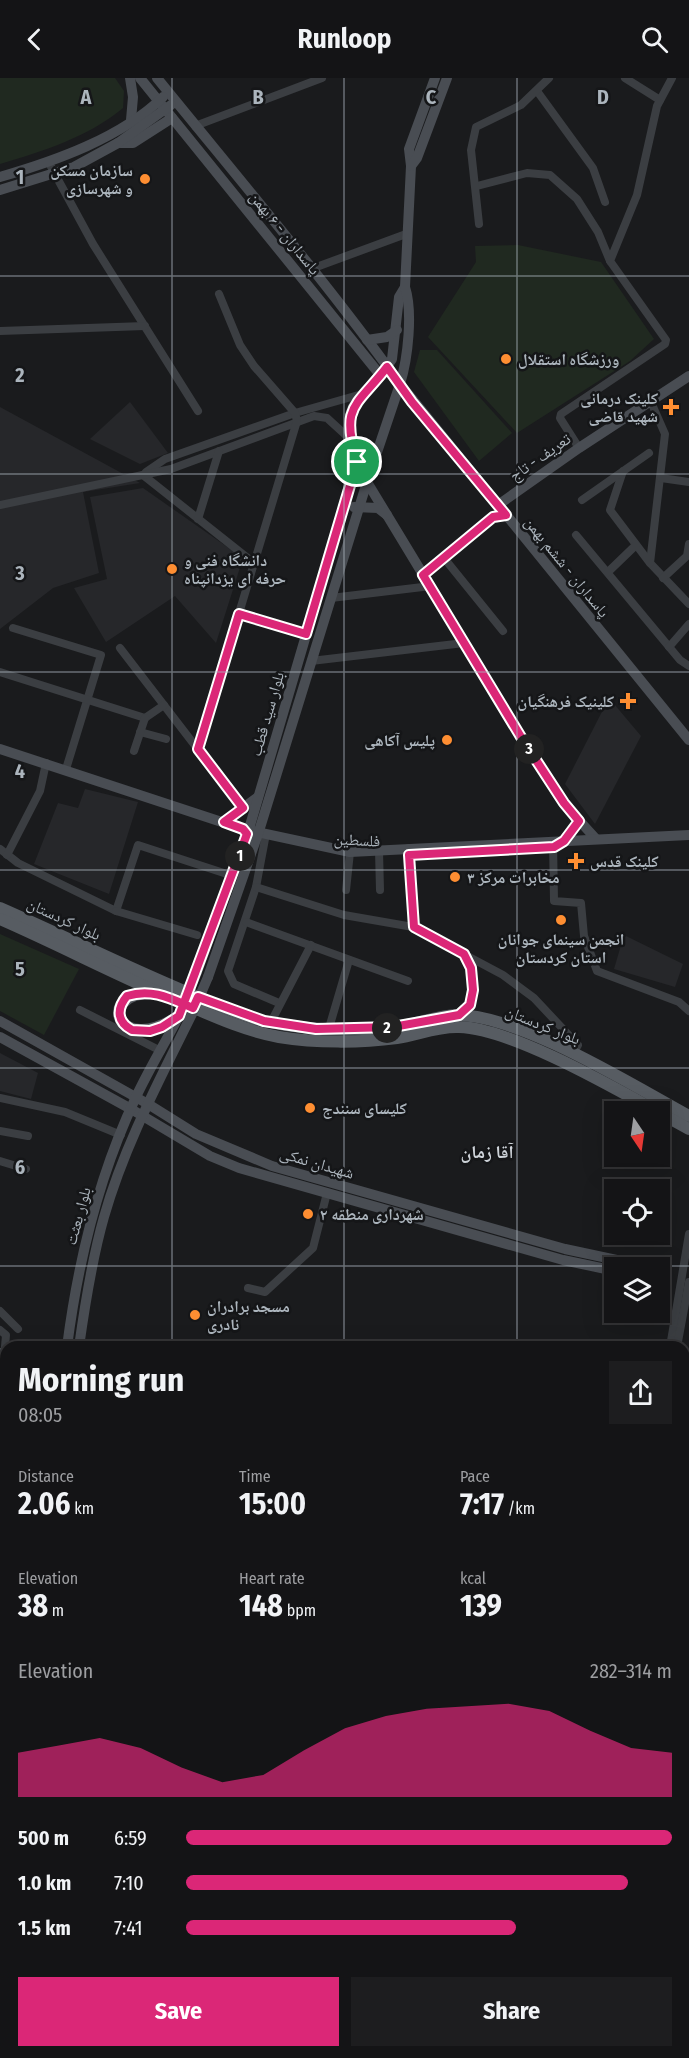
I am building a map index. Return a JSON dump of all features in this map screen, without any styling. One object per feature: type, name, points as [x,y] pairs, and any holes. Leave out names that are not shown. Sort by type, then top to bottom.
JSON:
[{"type":"main road","points":[[130,78],[133,97],[131,120]]},
{"type":"main road","name":"پاسداران - ۶ بهمن","points":[[140,78],[384,371]]},
{"type":"main road","name":"پاسداران - ۶ بهمن","points":[[157,78],[367,340],[384,371]]},
{"type":"main road","points":[[435,78],[409,149],[411,166],[405,287],[399,297],[398,330],[394,355],[384,371],[363,394],[350,415],[351,441],[357,462],[367,482],[464,643],[540,766],[579,821],[596,839]]},
{"type":"main road","points":[[411,166],[417,158],[447,78]]},
{"type":"main road","points":[[0,190],[74,167],[118,143],[166,110],[172,96]]},
{"type":"main road","points":[[0,177],[70,155],[131,120],[166,110]]},
{"type":"main road","name":"بلوار سید قطب","points":[[202,974],[254,833],[405,369],[409,302],[405,287]]},
{"type":"main road","points":[[367,340],[387,337],[398,330]]},
{"type":"main road","name":"پاسداران - ششم بهمن","points":[[384,371],[400,384],[689,740]]},
{"type":"main road","name":"تعریف - تاج","points":[[498,505],[579,448],[689,376]]},
{"type":"main road","name":"بلوار سید قطب","points":[[202,974],[233,876],[254,833],[258,797],[357,462]]},
{"type":"main road","points":[[345,504],[360,508],[378,508],[390,517]]},
{"type":"main road","name":"فلسطین","points":[[0,749],[254,833],[350,855],[689,835]]},
{"type":"main road","points":[[224,822],[258,797]]},
{"type":"main road","points":[[557,843],[579,821]]},
{"type":"main road","name":"بلوار کردستان","points":[[0,908],[190,1005],[271,1022],[329,1028],[393,1027],[459,1015],[526,1032],[573,1054],[689,1116]]},
{"type":"main road","name":"بلوار کردستان","points":[[0,919],[158,993],[260,1033],[297,1039],[383,1040],[449,1027],[471,1027],[551,1057],[637,1101]]},
{"type":"main road","points":[[148,1104],[202,974]]},
{"type":"main road","points":[[158,993],[137,993],[127,996],[119,1011],[126,1027],[132,1030],[150,1031],[162,1027],[190,1005]]},
{"type":"main road","points":[[136,1097],[160,1051],[190,1005]]},
{"type":"main road","name":"شهیدان نمکی","points":[[0,1022],[136,1097],[215,1144],[272,1166],[604,1267]]},
{"type":"main road","name":"شهیدان نمکی","points":[[0,1037],[131,1109],[210,1156],[239,1168],[564,1254],[604,1260]]},
{"type":"main road","points":[[29,1053],[35,1042]]},
{"type":"main road","name":"بلوار بعثت","points":[[68,1341],[74,1291],[89,1228],[136,1097]]},
{"type":"main road","name":"بلوار بعثت","points":[[80,1341],[85,1299],[104,1217],[148,1104]]},
{"type":"main road","name":"بلوار کردستان","points":[[670,1118],[689,1129]]},
{"type":"main road","points":[[327,1193],[329,1182]]},
{"type":"street","points":[[479,224],[477,186],[471,150],[476,127],[521,105],[549,78]]},
{"type":"street","points":[[625,78],[660,100]]},
{"type":"street","points":[[610,261],[637,195],[660,100],[672,78]]},
{"type":"street","points":[[195,126],[318,80]]},
{"type":"street","points":[[537,91],[593,168],[605,202]]},
{"type":"street","points":[[48,163],[198,411]]},
{"type":"street","points":[[477,186],[527,173],[550,175],[577,199],[598,232],[610,261],[666,340],[665,344],[561,414],[560,418],[579,448]]},
{"type":"street","points":[[310,269],[406,234]]},
{"type":"street","points":[[219,294],[240,345],[254,366],[296,417]]},
{"type":"street","points":[[0,331],[145,326]]},
{"type":"street","points":[[142,475],[165,459],[363,394]]},
{"type":"street","points":[[650,563],[661,478],[664,430],[651,402]]},
{"type":"street","points":[[198,749],[296,417]]},
{"type":"street","points":[[0,505],[171,469],[219,451],[296,417],[327,418],[351,441]]},
{"type":"street","points":[[198,519],[219,451]]},
{"type":"street","points":[[582,500],[649,453]]},
{"type":"street","points":[[623,471],[610,510],[650,563],[689,604]]},
{"type":"street","points":[[142,475],[254,563]]},
{"type":"street","points":[[661,478],[689,482]]},
{"type":"street","points":[[423,575],[493,517],[506,515]]},
{"type":"street","points":[[576,535],[669,647],[689,666]]},
{"type":"street","points":[[663,578],[688,556],[689,544]]},
{"type":"street","points":[[608,572],[636,545]]},
{"type":"street","points":[[444,558],[503,632]]},
{"type":"street","points":[[331,597],[431,586]]},
{"type":"street","points":[[239,614],[306,634]]},
{"type":"street","points":[[669,647],[689,624]]},
{"type":"street","points":[[13,628],[101,655],[66,769]]},
{"type":"street","points":[[311,661],[464,643]]},
{"type":"street","points":[[120,648],[243,808]]},
{"type":"street","points":[[0,672],[145,718]]},
{"type":"street","points":[[134,751],[145,718],[164,705]]},
{"type":"street","points":[[140,732],[166,739]]},
{"type":"street","points":[[7,855],[40,791],[46,763]]},
{"type":"street","points":[[254,833],[256,887],[228,971],[234,984],[279,1003]]},
{"type":"street","points":[[557,843],[554,901],[581,903],[584,936],[597,971],[679,1002],[689,1011]]},
{"type":"street","points":[[116,911],[138,845],[233,876]]},
{"type":"street","points":[[0,849],[7,855],[116,911],[197,934]]},
{"type":"street","points":[[409,852],[414,927]]},
{"type":"street","points":[[379,854],[380,890]]},
{"type":"street","points":[[346,890],[350,855]]},
{"type":"street","points":[[256,887],[344,915],[414,927],[503,975],[534,998],[578,1045],[573,1054]]},
{"type":"street","points":[[246,922],[408,981]]},
{"type":"street","points":[[271,1022],[311,945]]},
{"type":"street","points":[[459,1015],[470,1005],[473,990],[471,968],[464,954]]},
{"type":"street","points":[[329,1028],[349,960]]},
{"type":"street","points":[[80,1010],[160,1051]]},
{"type":"street","points":[[0,1098],[65,1112],[121,1135]]},
{"type":"street","points":[[0,1131],[28,1136]]},
{"type":"street","points":[[0,1161],[26,1168]]},
{"type":"street","points":[[248,1288],[265,1292],[313,1248],[327,1193]]},
{"type":"street","points":[[671,1341],[689,1234]]},
{"type":"street","points":[[678,1341],[689,1282]]},
{"type":"street","points":[[0,1311],[18,1329]]},
{"type":"shaded area","points":[[0,78],[115,78],[124,91],[123,108],[80,135],[0,164]]},
{"type":"shaded area","points":[[518,245],[601,262],[654,339],[630,361],[517,433],[428,337],[476,262],[475,246]]},
{"type":"shaded area","points":[[420,350],[437,350],[512,433],[479,461],[414,372]]},
{"type":"shaded area","points":[[130,402],[168,453],[140,464],[90,439]]},
{"type":"shaded area","points":[[0,407],[140,483],[83,492],[99,573],[53,588],[0,629]]},
{"type":"shaded area","name":"دانشگاه فنی و حرفه ای یزدانپناه","points":[[143,488],[243,558],[216,643],[175,596],[106,642],[74,588],[107,579],[90,497]]},
{"type":"shaded area","points":[[609,698],[641,736],[595,824],[565,784]]},
{"type":"shaded area","points":[[85,789],[138,802],[109,894],[34,864],[58,803],[78,808]]},
{"type":"shaded area","points":[[0,934],[79,969],[44,1035],[0,1011]]},
{"type":"shaded area","points":[[624,935],[683,964],[675,987],[614,969]]},
{"type":"shaded area","points":[[0,1053],[38,1073],[31,1099],[0,1091]]},
{"type":"place","name":"سازمان مسکن و شهرسازی","points":[[145,179]]},
{"type":"place","name":"ورزشگاه استقلال","points":[[506,359]]},
{"type":"place","name":"کلینک درمانی شهید قاضی","points":[[671,407]]},
{"type":"place","name":"دانشگاه فنی و حرفه ای یزدانپناه","points":[[172,569]]},
{"type":"place","name":"کلینیک فرهنگیان","points":[[628,701]]},
{"type":"place","name":"پلیس آکاهی","points":[[447,740]]},
{"type":"place","name":"کلینک قدس","points":[[576,861]]},
{"type":"place","name":"مخابرات مرکز ۳","points":[[455,877]]},
{"type":"place","name":"انجمن سینمای جوانان استان کردستان","points":[[561,920]]},
{"type":"place","name":"کلیسای سنندج","points":[[310,1108]]},
{"type":"place","name":"شهرداری منطقه ۲","points":[[308,1214]]},
{"type":"place","name":"مسجد برادران نادری","points":[[195,1315]]},
{"type":"district","name":"آقا زمان","points":[[487,1152]]},
{"type":"route","points":[[357,462],[306,634],[239,614],[198,749],[243,808],[224,822],[243,829],[247,834],[233,876],[197,972],[179,1016],[162,1027],[150,1031],[132,1030],[120,1020],[119,1011],[121,1003],[127,996],[137,993],[158,993],[186,1005],[193,1008],[198,997],[264,1021],[316,1029],[393,1027],[459,1015],[470,1005],[473,990],[471,968],[464,954],[414,927],[409,855],[554,847],[564,841],[579,821],[564,803],[521,737],[423,575],[493,517],[506,515],[412,402],[387,367],[352,408],[351,441],[357,462]]}]
